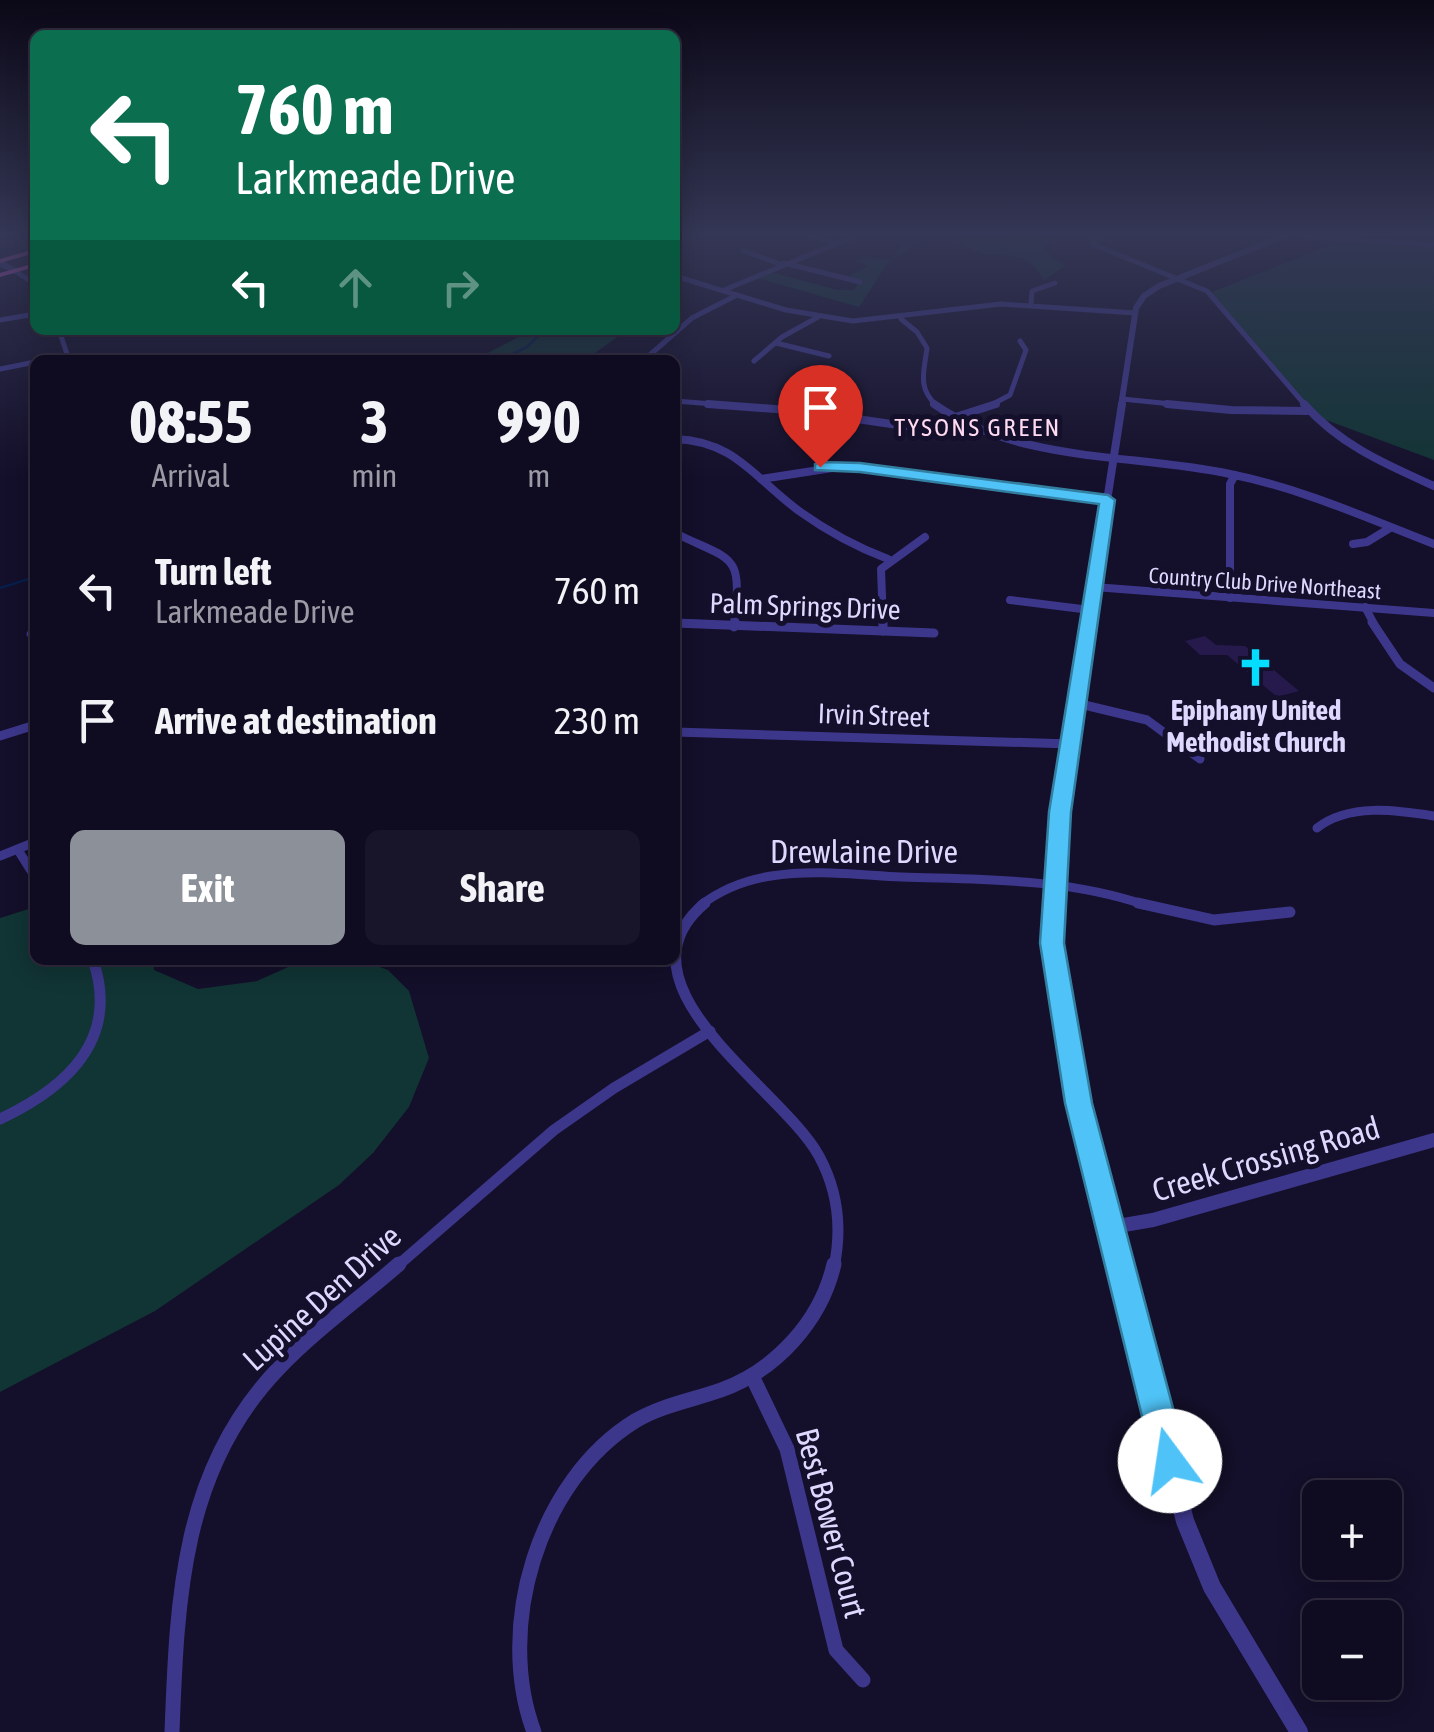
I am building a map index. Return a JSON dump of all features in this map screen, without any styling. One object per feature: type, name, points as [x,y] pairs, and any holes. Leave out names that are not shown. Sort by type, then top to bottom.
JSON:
[{"type":"street","points":[[687,317],[692,318]]},
{"type":"street","points":[[754,361],[818,317],[856,321],[913,317]]},
{"type":"street","points":[[1134,317],[1060,812],[1052,943],[1079,1103],[1193,1543],[1238,1636],[1299,1732]]},
{"type":"street","points":[[1229,317],[1307,411],[1354,448],[1434,486]]},
{"type":"street","points":[[680,328],[692,318]]},
{"type":"street","points":[[901,319],[917,332],[927,348],[920,377],[923,390],[954,418],[1019,441],[1235,474],[1308,496],[1434,544]]},
{"type":"street","points":[[650,355],[673,335]]},
{"type":"street","points":[[680,400],[810,412],[905,426],[954,418],[998,404],[1010,395],[1026,350],[1020,342]]},
{"type":"street","points":[[776,343],[829,356]]},
{"type":"street","points":[[0,369],[30,363]]},
{"type":"street","points":[[810,412],[818,398]]},
{"type":"street","points":[[1122,399],[1231,410],[1307,411]]},
{"type":"street","points":[[680,439],[726,447],[802,512],[852,544],[888,559]]},
{"type":"street","points":[[762,479],[845,466],[1108,500]]},
{"type":"street","points":[[1230,598],[1230,484],[1235,474]]},
{"type":"street","points":[[1352,544],[1372,540],[1390,528]]},
{"type":"street","points":[[680,535],[717,549],[735,564],[738,579],[734,627]]},
{"type":"street","points":[[883,631],[879,577],[888,559],[925,536]]},
{"type":"street","name":"Country Club Drive Northeast","points":[[1094,587],[1434,613]]},
{"type":"street","points":[[1010,600],[1090,610]]},
{"type":"street","points":[[1365,607],[1392,658],[1414,678],[1434,688]]},
{"type":"street","name":"Palm Springs Drive","points":[[680,622],[934,633]]},
{"type":"street","points":[[1076,703],[1147,720],[1200,759]]},
{"type":"street","points":[[0,736],[30,727]]},
{"type":"street","name":"Irvin Street","points":[[680,732],[1071,744]]},
{"type":"street","points":[[1317,828],[1335,816],[1378,811],[1434,816]]},
{"type":"street","points":[[0,856],[30,844]]},
{"type":"street","points":[[18,850],[30,869]]},
{"type":"street","name":"Drewlaine Drive","points":[[680,944],[692,914],[731,887],[791,874],[1055,886],[1115,894],[1167,912],[1208,920],[1248,920],[1290,912]]},
{"type":"street","points":[[0,1119],[24,1110],[75,1069],[103,1024],[104,980],[96,965]]},
{"type":"street","name":"Drewlaine Drive","points":[[534,1732],[523,1707],[516,1642],[546,1524],[564,1491],[588,1462],[634,1421],[661,1407],[752,1376],[794,1338],[826,1293],[840,1239],[838,1209],[826,1170],[806,1132],[684,998],[676,965]]},
{"type":"street","name":"Lupine Den Drive","points":[[172,1732],[178,1588],[192,1510],[216,1453],[256,1393],[554,1130],[614,1088],[710,1031]]},
{"type":"street","name":"Creek Crossing Road","points":[[1112,1227],[1154,1220],[1434,1140]]},
{"type":"street","name":"Best Bower Court","points":[[752,1376],[787,1449],[836,1650],[863,1680]]},
{"type":"green space","points":[[1229,317],[1434,317],[1434,460],[1310,414]]},
{"type":"green space","points":[[522,335],[620,335],[592,355],[484,355]]},
{"type":"green space","points":[[30,909],[30,965],[154,965],[154,970],[198,989],[257,981],[293,965],[373,965],[388,970],[409,991],[429,1058],[409,1107],[373,1153],[339,1185],[155,1311],[0,1392],[0,918]]},
{"type":"building","name":"Epiphany United Methodist Church","points":[[1205,636],[1216,645],[1245,646],[1299,691],[1277,697],[1227,655],[1200,655],[1185,641]]},
{"type":"waterway","points":[[510,355],[539,335]]},
{"type":"waterway","points":[[0,588],[30,579]]},
{"type":"place","name":"Epiphany United Methodist Church","points":[[1256,667]]},
{"type":"district","name":"TYSONS GREEN","points":[[978,427]]},
{"type":"route","points":[[820,467],[845,466],[1108,500],[1060,812],[1052,943],[1079,1103],[1170,1461]]}]
